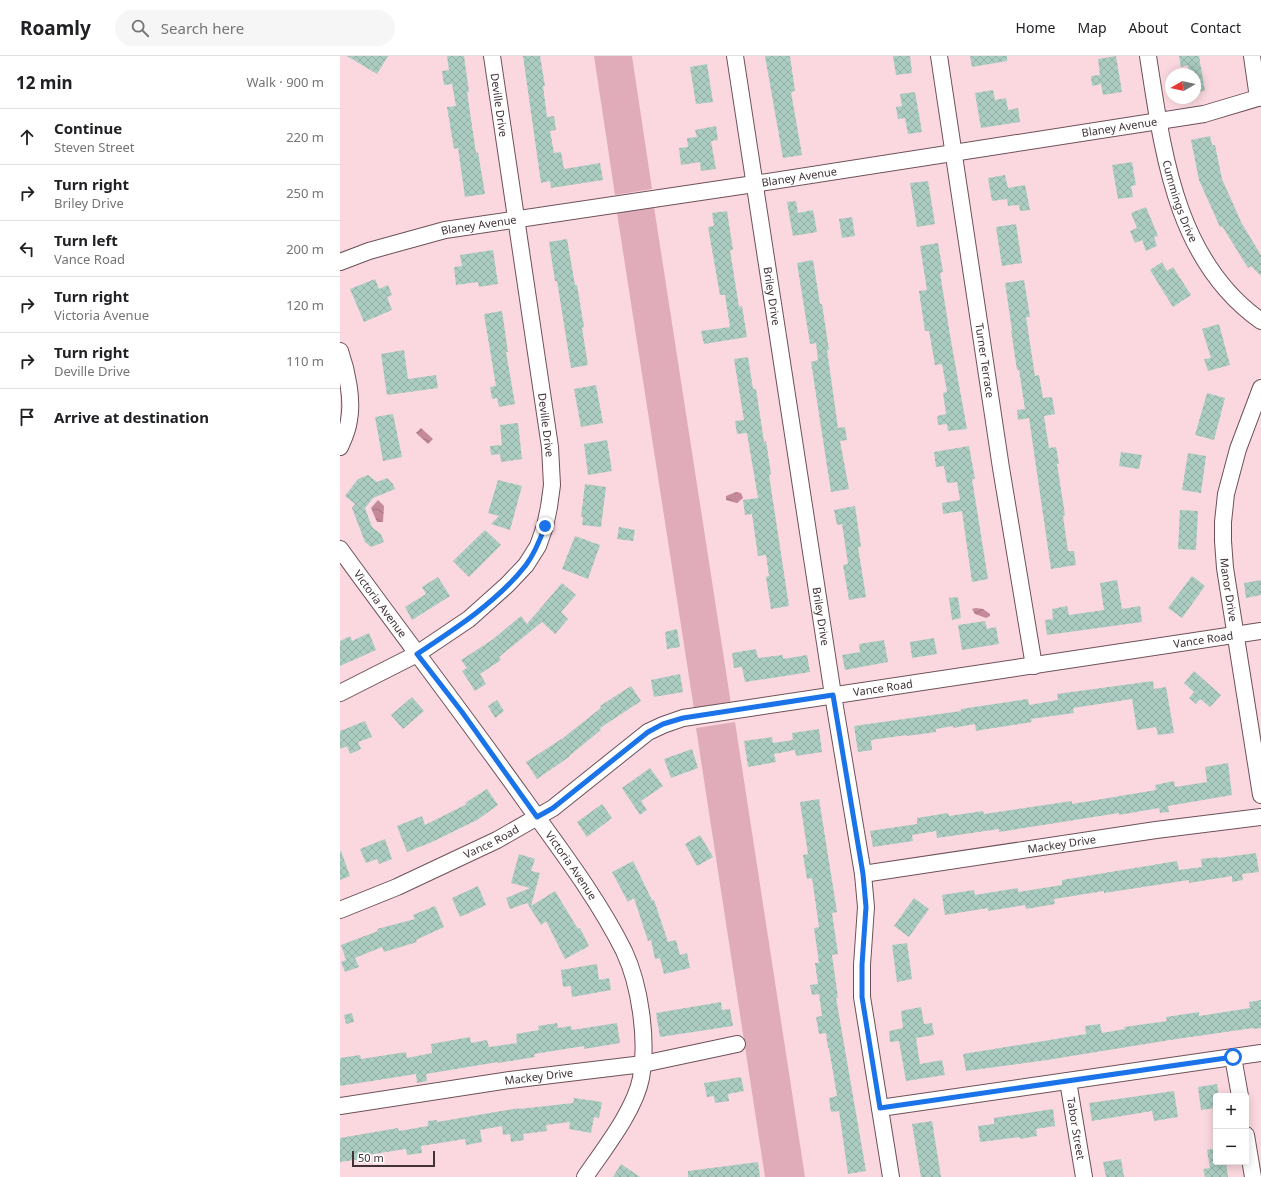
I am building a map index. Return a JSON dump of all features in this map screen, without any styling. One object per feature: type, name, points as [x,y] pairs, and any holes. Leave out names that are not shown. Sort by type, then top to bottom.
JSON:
[{"type":"street","name":"Deville Drive","points":[[340,693],[417,654],[469,619],[507,585],[526,565],[538,546],[545,526],[552,485],[550,447],[492,56]]},
{"type":"street","name":"Briley Drive","points":[[735,56],[833,695],[863,874],[866,907],[862,965],[862,997],[891,1177]]},
{"type":"street","name":"Turner Terrace","points":[[939,56],[1001,468],[1034,666]]},
{"type":"street","name":"Cummings Drive","points":[[1148,56],[1165,159],[1172,186],[1189,232],[1211,272],[1238,303],[1261,321]]},
{"type":"street","points":[[1252,56],[1260,97]]},
{"type":"street","name":"Blaney Avenue","points":[[340,262],[369,251],[445,230],[754,184],[1204,114],[1260,97]]},
{"type":"street","points":[[340,352],[343,361],[350,403],[350,419],[340,447]]},
{"type":"street","name":"Manor Drive","points":[[1261,388],[1238,449],[1226,494],[1222,522],[1225,568],[1261,795]]},
{"type":"street","name":"Victoria Avenue","points":[[340,549],[417,654],[462,712],[594,897],[624,952],[636,985],[640,1005],[644,1048],[641,1078],[636,1096],[628,1112],[585,1177]]},
{"type":"street","name":"Vance Road","points":[[340,910],[397,887],[490,843],[553,808],[648,732],[663,724],[683,718],[1261,631]]},
{"type":"street","name":"Mackey Drive","points":[[863,874],[1261,817]]},
{"type":"street","name":"Mackey Drive","points":[[340,1106],[510,1080],[643,1064],[737,1044]]},
{"type":"street","points":[[880,1108],[1261,1053]]},
{"type":"street","points":[[1233,1057],[1239,1093]]},
{"type":"street","name":"Tabor Street","points":[[1068,1081],[1084,1177]]},
{"type":"street","points":[[1249,1153],[1253,1177]]},
{"type":"shaded area","points":[[594,56],[632,56],[652,189],[615,195]]},
{"type":"shaded area","points":[[654,207],[731,704],[694,709],[617,213]]},
{"type":"shaded area","points":[[735,722],[805,1177],[765,1177],[696,728]]},
{"type":"water","points":[[421,428],[433,439],[428,444],[416,433]]},
{"type":"water","points":[[736,492],[741,493],[743,498],[737,503],[726,500],[726,496]]},
{"type":"water","points":[[378,500],[384,506],[383,522],[377,522],[371,508]]},
{"type":"water","points":[[972,609],[983,609],[990,614],[990,616],[986,618],[975,614]]},
{"type":"building","points":[[347,56],[388,56],[377,74]]},
{"type":"building","points":[[447,56],[464,56],[469,92],[467,92],[476,153],[478,152],[485,194],[465,197],[458,148],[454,149],[447,107],[456,106],[452,84],[444,85],[442,71],[449,70]]},
{"type":"building","points":[[523,56],[540,56],[545,86],[543,86],[547,117],[554,116],[556,130],[550,131],[554,153],[561,152],[564,169],[600,163],[603,180],[551,188],[550,181],[541,183]]},
{"type":"building","points":[[765,56],[790,56],[795,91],[791,92],[802,155],[783,158]]},
{"type":"building","points":[[893,56],[910,56],[912,73],[896,75]]},
{"type":"building","points":[[970,56],[1007,56],[1007,61],[972,67]]},
{"type":"building","points":[[1116,56],[1122,92],[1103,95],[1101,84],[1092,86],[1091,76],[1100,75],[1098,59]]},
{"type":"building","points":[[1179,56],[1199,56],[1205,91],[1201,91],[1201,68],[1188,68],[1188,65],[1181,67]]},
{"type":"building","points":[[707,64],[713,102],[696,104],[690,67]]},
{"type":"building","points":[[993,90],[995,100],[1006,98],[1008,110],[1018,108],[1020,122],[981,128],[975,93]]},
{"type":"building","points":[[915,92],[922,132],[908,134],[905,118],[898,119],[896,107],[902,106],[900,94]]},
{"type":"building","points":[[716,126],[718,140],[711,141],[716,169],[701,171],[700,162],[681,165],[679,148],[688,147],[687,138],[697,137],[695,130]]},
{"type":"building","points":[[1210,136],[1212,145],[1215,145],[1222,179],[1242,224],[1261,255],[1261,276],[1251,266],[1248,268],[1222,226],[1220,227],[1199,180],[1191,140]]},
{"type":"building","points":[[1132,162],[1136,185],[1131,186],[1133,197],[1118,199],[1112,165]]},
{"type":"building","points":[[1005,175],[1008,188],[1025,185],[1030,210],[1020,211],[1019,205],[1008,206],[1007,199],[992,201],[988,178]]},
{"type":"building","points":[[928,181],[935,224],[917,227],[910,183]]},
{"type":"building","points":[[796,201],[798,213],[813,210],[817,232],[793,236],[787,202]]},
{"type":"building","points":[[1146,207],[1158,236],[1154,237],[1157,246],[1146,251],[1142,240],[1135,243],[1130,231],[1137,228],[1131,213]]},
{"type":"building","points":[[727,211],[733,250],[730,250],[739,307],[742,306],[747,337],[704,344],[701,331],[730,327],[725,295],[720,295],[708,227],[714,226],[712,213]]},
{"type":"building","points":[[852,217],[855,236],[842,238],[839,219]]},
{"type":"building","points":[[1016,224],[1022,263],[1002,266],[996,227]]},
{"type":"building","points":[[567,239],[584,327],[582,328],[588,365],[571,368],[549,242]]},
{"type":"building","points":[[938,243],[943,272],[940,273],[967,429],[948,431],[947,424],[938,425],[937,416],[946,414],[943,393],[947,392],[942,364],[935,365],[929,331],[925,331],[919,291],[927,290],[920,246]]},
{"type":"building","points":[[493,250],[498,284],[479,287],[478,282],[456,285],[454,267],[462,266],[460,255]]},
{"type":"building","points":[[813,260],[829,350],[827,350],[838,428],[845,427],[847,440],[840,441],[849,489],[831,492],[811,362],[818,360],[816,343],[810,344],[797,263]]},
{"type":"building","points":[[1162,262],[1167,271],[1173,267],[1191,295],[1173,307],[1150,270]]},
{"type":"building","points":[[375,279],[379,289],[388,285],[392,295],[387,297],[392,310],[364,322],[350,289]]},
{"type":"building","points":[[1024,280],[1030,317],[1026,317],[1035,376],[1039,375],[1043,398],[1052,397],[1055,414],[1044,416],[1049,448],[1056,447],[1068,551],[1074,551],[1076,565],[1051,569],[1029,418],[1018,420],[1017,410],[1025,409],[1019,370],[1017,370],[1005,283]]},
{"type":"building","points":[[502,311],[508,352],[506,352],[515,404],[499,407],[497,398],[492,399],[490,387],[496,386],[484,314]]},
{"type":"building","points":[[1219,324],[1230,365],[1208,371],[1204,359],[1211,358],[1202,329]]},
{"type":"building","points":[[404,350],[408,379],[436,375],[438,388],[387,395],[381,354]]},
{"type":"building","points":[[748,357],[753,389],[756,389],[764,442],[766,441],[771,474],[769,475],[789,606],[771,609],[766,577],[769,576],[766,555],[758,556],[752,514],[745,515],[743,500],[758,498],[747,433],[737,434],[735,421],[744,420],[734,359]]},
{"type":"building","points":[[596,385],[603,423],[581,427],[574,389]]},
{"type":"building","points":[[1207,393],[1225,398],[1214,440],[1195,435]]},
{"type":"building","points":[[393,414],[402,457],[383,461],[375,417]]},
{"type":"building","points":[[518,423],[522,459],[501,462],[500,454],[491,455],[490,446],[502,445],[500,425]]},
{"type":"building","points":[[607,440],[612,471],[588,475],[584,444]]},
{"type":"building","points":[[969,446],[975,479],[972,479],[988,579],[972,582],[962,511],[943,514],[942,503],[960,500],[957,482],[947,483],[944,466],[936,467],[934,452]]},
{"type":"building","points":[[1121,452],[1142,455],[1139,469],[1119,466]]},
{"type":"building","points":[[1188,453],[1206,456],[1201,493],[1182,490]]},
{"type":"building","points":[[368,475],[377,482],[387,478],[393,484],[395,489],[373,498],[365,508],[372,527],[381,534],[384,542],[371,547],[365,542],[352,508],[355,504],[345,496],[358,479]]},
{"type":"building","points":[[498,480],[522,486],[510,530],[491,524],[499,516],[488,513]]},
{"type":"building","points":[[585,484],[606,487],[601,527],[582,525],[583,517],[581,517]]},
{"type":"building","points":[[855,506],[861,547],[858,547],[866,597],[849,600],[843,565],[848,564],[842,524],[837,525],[834,510]]},
{"type":"building","points":[[1180,510],[1198,511],[1196,550],[1178,549]]},
{"type":"building","points":[[619,527],[635,530],[633,541],[617,539]]},
{"type":"building","points":[[485,530],[501,545],[469,577],[453,561]]},
{"type":"building","points":[[575,536],[600,545],[588,579],[562,569]]},
{"type":"building","points":[[1192,576],[1205,586],[1182,618],[1168,608]]},
{"type":"building","points":[[438,577],[450,596],[412,620],[405,607],[426,594],[422,587]]},
{"type":"building","points":[[1117,580],[1122,609],[1140,606],[1142,622],[1047,635],[1045,620],[1053,619],[1052,609],[1067,606],[1069,615],[1104,610],[1100,583]]},
{"type":"building","points":[[1261,580],[1261,595],[1246,598],[1244,583]]},
{"type":"building","points":[[562,583],[576,595],[561,612],[568,619],[555,634],[542,622],[499,657],[501,660],[480,674],[486,684],[475,691],[462,671],[467,668],[461,660],[492,640],[521,616],[527,624]]},
{"type":"building","points":[[958,597],[961,618],[952,620],[949,598]]},
{"type":"building","points":[[985,621],[987,629],[996,627],[999,644],[962,650],[958,625]]},
{"type":"building","points":[[677,629],[680,647],[667,649],[665,632]]},
{"type":"building","points":[[369,633],[376,650],[340,666],[340,641],[350,636],[352,641]]},
{"type":"building","points":[[934,638],[937,654],[912,658],[910,642]]},
{"type":"building","points":[[884,640],[888,662],[845,670],[842,655],[860,652],[859,644]]},
{"type":"building","points":[[756,649],[758,658],[783,655],[783,659],[807,655],[810,672],[745,682],[742,667],[734,668],[732,653]]},
{"type":"building","points":[[1194,671],[1221,695],[1210,707],[1200,699],[1196,704],[1189,698],[1194,692],[1184,683]]},
{"type":"building","points":[[680,674],[683,692],[654,697],[651,680]]},
{"type":"building","points":[[1153,681],[1154,689],[1166,687],[1174,733],[1158,735],[1156,727],[1137,730],[1132,699],[1073,708],[1074,713],[1031,719],[1032,722],[976,731],[975,724],[936,729],[936,732],[871,740],[872,750],[858,752],[854,726],[961,711],[961,709],[1028,699],[1029,705],[1058,700],[1057,694]]},
{"type":"building","points":[[631,686],[641,701],[600,728],[601,730],[569,757],[537,779],[526,762],[563,738],[601,708],[600,706]]},
{"type":"building","points":[[412,697],[424,711],[403,729],[391,715]]},
{"type":"building","points":[[497,700],[504,711],[495,718],[488,706]]},
{"type":"building","points":[[365,721],[372,737],[358,742],[361,749],[350,754],[347,746],[340,749],[340,731]]},
{"type":"building","points":[[819,729],[822,752],[796,756],[795,750],[774,754],[776,762],[748,767],[744,741],[772,737],[773,743],[793,740],[792,733]]},
{"type":"building","points":[[692,749],[698,768],[671,778],[664,759]]},
{"type":"building","points":[[1228,763],[1232,795],[1168,806],[1169,812],[1160,813],[1159,808],[999,832],[999,829],[937,838],[936,831],[912,835],[913,841],[873,847],[870,831],[917,824],[917,818],[948,813],[949,816],[983,811],[984,814],[1072,801],[1072,804],[1156,790],[1155,785],[1174,781],[1175,787],[1207,782],[1205,767]]},
{"type":"building","points":[[650,768],[663,786],[641,801],[647,810],[640,815],[622,788]]},
{"type":"building","points":[[487,789],[498,805],[477,820],[432,842],[407,852],[397,826],[422,816],[425,825],[467,804],[465,803]]},
{"type":"building","points":[[819,799],[837,912],[832,913],[838,954],[832,955],[838,998],[836,998],[866,1171],[848,1174],[839,1111],[831,1112],[829,1098],[837,1096],[826,1033],[819,1034],[816,1017],[822,1016],[819,994],[812,995],[810,985],[818,984],[815,963],[819,963],[814,928],[819,927],[812,878],[807,879],[803,855],[808,854],[800,802]]},
{"type":"building","points":[[602,804],[612,818],[587,837],[577,822]]},
{"type":"building","points":[[700,835],[713,857],[697,866],[685,844]]},
{"type":"building","points":[[385,839],[392,859],[379,864],[377,859],[366,863],[360,849]]},
{"type":"building","points":[[340,851],[350,876],[340,880]]},
{"type":"building","points":[[1256,853],[1259,872],[1242,874],[1243,880],[1232,882],[1232,876],[1189,883],[1189,880],[1054,899],[1055,904],[1026,909],[1025,905],[988,911],[988,908],[945,915],[942,895],[974,890],[975,895],[1018,888],[1018,892],[1062,885],[1062,880],[1177,861],[1179,870],[1202,867],[1201,859]]},
{"type":"building","points":[[519,854],[535,859],[531,871],[540,873],[531,906],[555,891],[578,929],[580,928],[589,946],[565,959],[546,921],[541,925],[527,903],[510,909],[506,898],[530,888],[511,883]]},
{"type":"building","points":[[633,861],[652,900],[654,900],[668,942],[676,940],[680,955],[687,953],[690,968],[664,974],[660,958],[655,959],[651,940],[648,941],[634,898],[628,902],[612,872]]},
{"type":"building","points":[[478,886],[486,905],[460,917],[452,898]]},
{"type":"building","points":[[914,898],[929,909],[909,937],[894,926]]},
{"type":"building","points":[[435,906],[444,927],[416,940],[417,942],[384,952],[382,947],[355,958],[359,967],[345,972],[341,962],[346,960],[341,945],[378,931],[377,929],[415,919],[413,915]]},
{"type":"building","points":[[907,943],[912,979],[897,982],[892,945]]},
{"type":"building","points":[[597,964],[599,980],[609,978],[611,990],[572,997],[571,986],[563,987],[561,970]]},
{"type":"building","points":[[1261,1000],[1261,1028],[1170,1040],[1047,1060],[966,1071],[963,1054],[1086,1034],[1085,1026],[1100,1024],[1102,1033],[1125,1029],[1124,1027],[1167,1021],[1166,1017],[1199,1012],[1199,1016],[1250,1008],[1249,1002]]},
{"type":"building","points":[[721,1002],[722,1010],[730,1009],[733,1026],[660,1037],[656,1013]]},
{"type":"building","points":[[921,1007],[924,1024],[932,1023],[934,1035],[916,1038],[920,1064],[942,1060],[945,1075],[906,1081],[899,1041],[890,1042],[889,1031],[903,1028],[901,1011]]},
{"type":"building","points":[[352,1013],[354,1022],[346,1024],[344,1015]]},
{"type":"building","points":[[557,1023],[558,1028],[571,1026],[572,1030],[617,1023],[620,1043],[584,1049],[584,1046],[534,1054],[535,1057],[426,1074],[427,1081],[417,1083],[416,1074],[340,1086],[340,1058],[360,1055],[361,1059],[406,1052],[407,1058],[432,1053],[431,1044],[470,1037],[471,1043],[487,1040],[489,1047],[517,1043],[516,1034],[539,1030],[538,1026]]},
{"type":"building","points":[[741,1077],[744,1091],[728,1094],[729,1101],[715,1103],[714,1096],[707,1097],[704,1083]]},
{"type":"building","points":[[1217,1084],[1218,1093],[1213,1093],[1213,1108],[1201,1110],[1198,1087]]},
{"type":"building","points":[[1174,1091],[1178,1117],[1154,1121],[1152,1111],[1092,1121],[1089,1103]]},
{"type":"building","points":[[574,1098],[602,1102],[599,1118],[594,1117],[591,1133],[569,1129],[570,1122],[546,1125],[547,1131],[523,1134],[524,1140],[511,1142],[510,1134],[503,1135],[502,1126],[480,1130],[482,1142],[466,1145],[465,1139],[421,1146],[422,1153],[407,1155],[406,1149],[361,1156],[361,1159],[340,1162],[340,1138],[398,1128],[399,1131],[428,1126],[428,1121],[437,1120],[437,1122],[519,1108],[573,1103]]},
{"type":"building","points":[[1053,1109],[1055,1126],[1036,1129],[1037,1136],[1020,1139],[1020,1137],[980,1142],[978,1126],[994,1124],[994,1118]]},
{"type":"building","points":[[932,1121],[941,1177],[921,1177],[912,1124]]},
{"type":"building","points":[[1213,1149],[1213,1165],[1226,1165],[1228,1177],[1205,1177],[1203,1169],[1210,1168],[1207,1150]]},
{"type":"building","points":[[1121,1159],[1124,1177],[1106,1177],[1103,1162]]},
{"type":"building","points":[[758,1162],[760,1177],[688,1177],[688,1171]]},
{"type":"building","points":[[621,1164],[640,1177],[613,1177]]},
{"type":"route","points":[[545,526],[538,546],[526,565],[507,585],[469,619],[417,654],[462,712],[537,817],[553,808],[648,732],[663,724],[683,718],[833,695],[863,874],[866,907],[862,965],[862,997],[880,1108],[1233,1057]]}]
